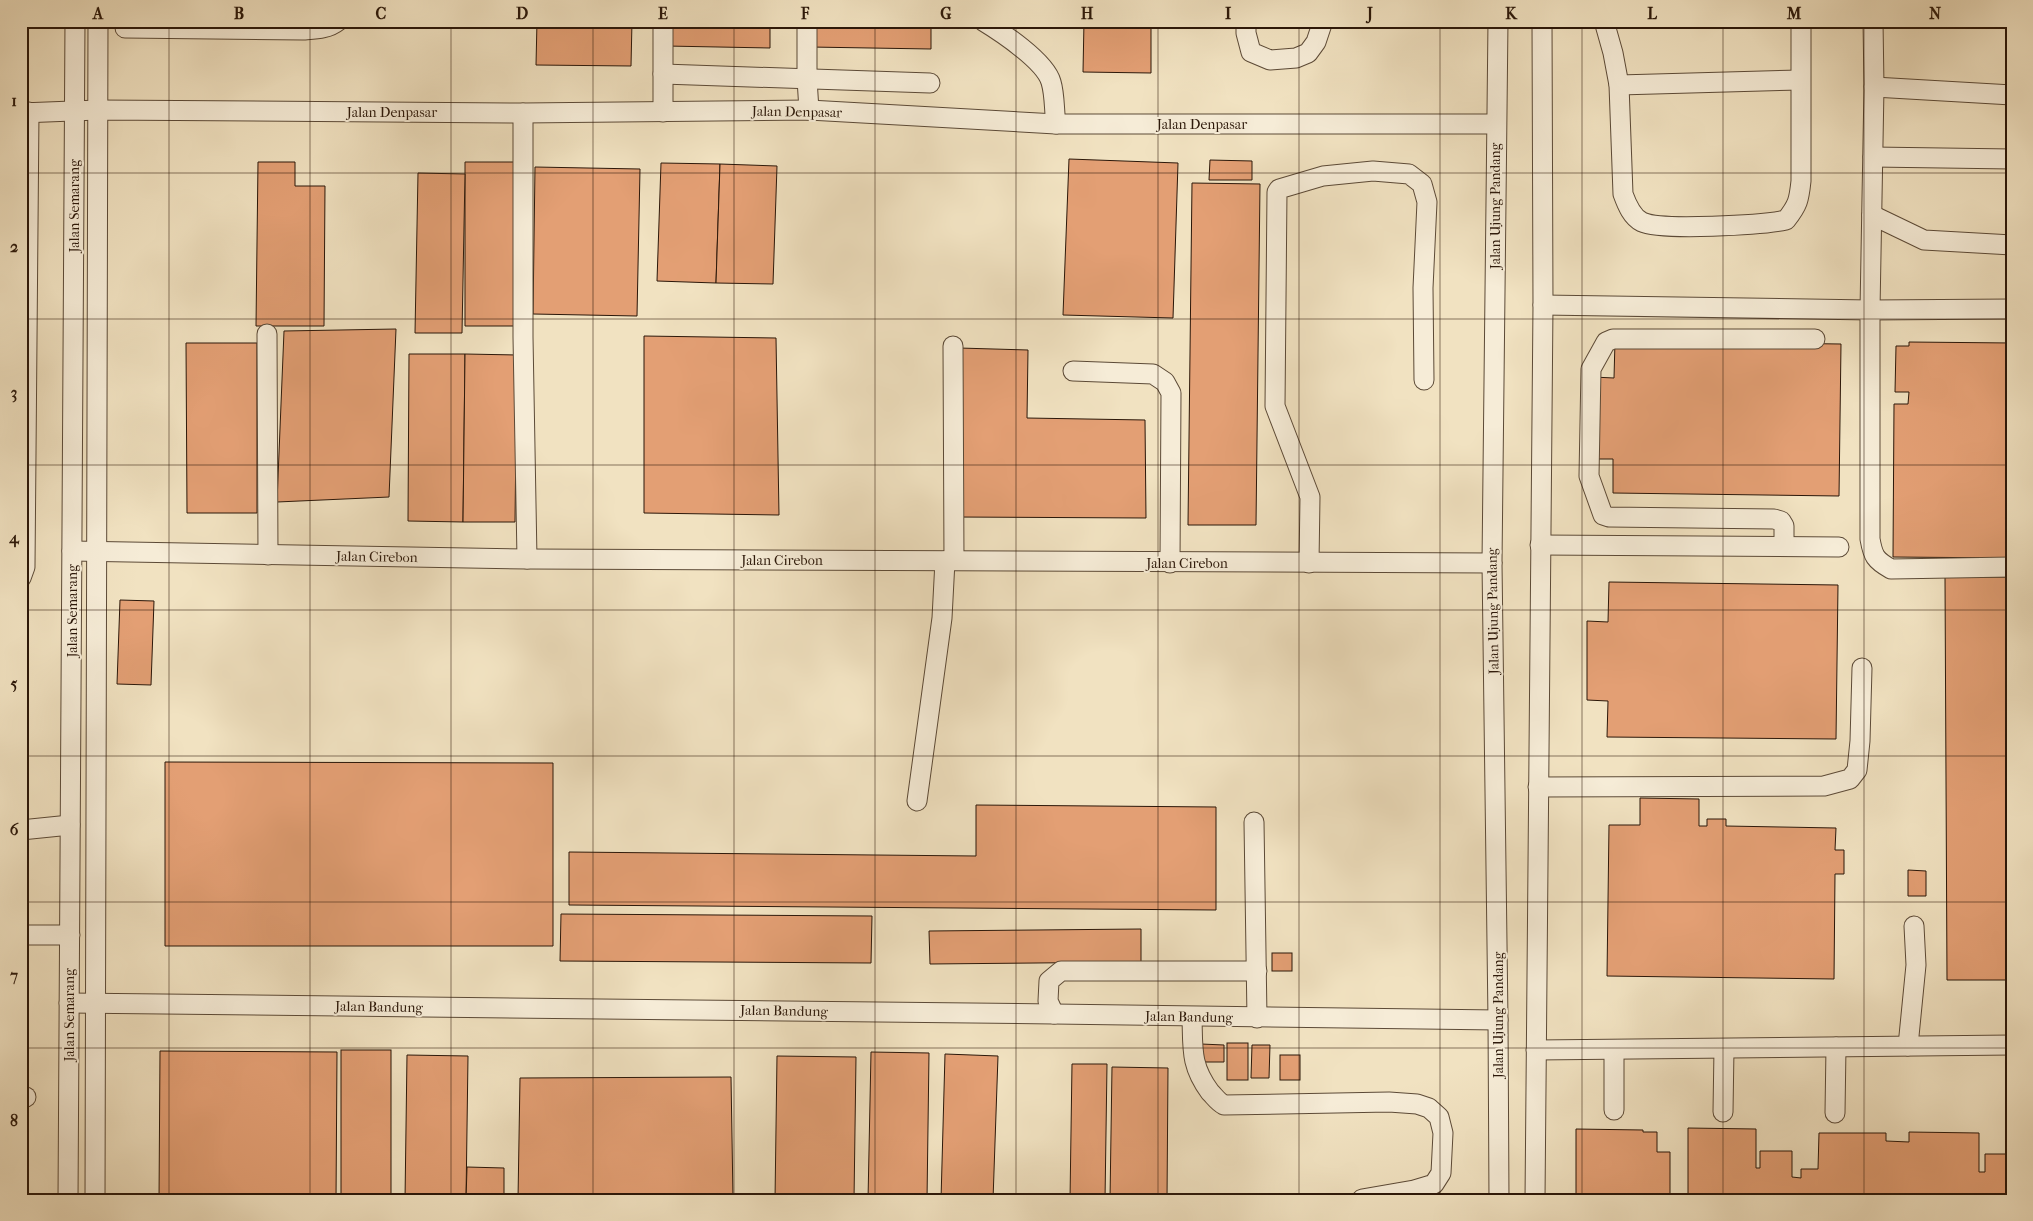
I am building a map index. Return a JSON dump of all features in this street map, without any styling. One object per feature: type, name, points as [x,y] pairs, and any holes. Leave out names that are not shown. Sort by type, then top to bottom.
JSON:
[{"type":"street","name":"Jalan Semarang","points":[[68,1200],[75,21]]},
{"type":"street","name":"Jalan Semarang","points":[[95,1200],[98,21]]},
{"type":"street","points":[[125,28],[166,25],[304,30],[332,26],[338,21]]},
{"type":"street","points":[[663,21],[663,112]]},
{"type":"street","points":[[807,21],[807,79],[810,110]]},
{"type":"street","points":[[983,21],[1010,38],[1038,64],[1051,81],[1056,124]]},
{"type":"street","points":[[1246,21],[1251,52],[1270,60],[1296,58],[1308,53],[1316,42],[1322,21]]},
{"type":"street","name":"Jalan Ujung Pandang","points":[[1498,21],[1492,563],[1499,1200]]},
{"type":"street","points":[[1535,1200],[1543,305],[1542,21]]},
{"type":"street","points":[[1604,21],[1619,85],[1623,194],[1628,209],[1642,222],[1666,226],[1766,224],[1786,220],[1799,201],[1801,181],[1801,21]]},
{"type":"street","points":[[1873,21],[1870,539],[1874,556],[1891,569],[2012,567]]},
{"type":"street","points":[[663,74],[930,83]]},
{"type":"street","points":[[1619,85],[1800,80]]},
{"type":"street","points":[[1874,87],[2012,95]]},
{"type":"street","name":"Jalan Denpasar","points":[[25,112],[98,110],[522,113],[810,110],[1056,124],[1496,124]]},
{"type":"street","points":[[21,578],[25,566],[25,112]]},
{"type":"street","points":[[522,113],[523,337],[527,559]]},
{"type":"street","points":[[1873,157],[2012,159]]},
{"type":"street","points":[[1309,563],[1310,496],[1275,406],[1277,192],[1323,176],[1372,171],[1409,174],[1422,184],[1427,202],[1423,288],[1424,380]]},
{"type":"street","points":[[1872,215],[1924,240],[2012,245]]},
{"type":"street","points":[[1543,305],[1870,310],[2012,310]]},
{"type":"street","points":[[267,334],[268,555]]},
{"type":"street","points":[[1784,546],[1784,526],[1780,521],[1774,519],[1609,517],[1603,515],[1589,476],[1592,367],[1606,342],[1613,339],[1815,339]]},
{"type":"street","points":[[916,801],[949,561],[953,346]]},
{"type":"street","points":[[1073,371],[1153,374],[1165,382],[1171,393],[1170,563]]},
{"type":"street","points":[[1540,545],[1839,547]]},
{"type":"street","name":"Jalan Cirebon","points":[[72,551],[527,559],[1492,563]]},
{"type":"street","points":[[1538,787],[1824,786],[1850,779],[1857,770],[1862,668]]},
{"type":"street","points":[[1254,822],[1258,1018]]},
{"type":"street","points":[[21,830],[70,826]]},
{"type":"street","points":[[1908,1046],[1916,965],[1914,926]]},
{"type":"street","points":[[21,935],[70,934]]},
{"type":"street","points":[[1054,1014],[1048,1000],[1049,981],[1062,972],[1257,971]]},
{"type":"street","name":"Jalan Bandung","points":[[69,1003],[96,1005],[1498,1020]]},
{"type":"street","points":[[1192,1017],[1194,1061],[1201,1079],[1218,1102],[1224,1105],[1389,1102],[1416,1104],[1429,1108],[1439,1117],[1443,1133],[1441,1173],[1434,1184],[1414,1190],[1362,1199]]},
{"type":"street","points":[[1536,1050],[2012,1045]]},
{"type":"street","points":[[1835,1113],[1836,1047]]},
{"type":"street","points":[[1724,1049],[1724,1112]]},
{"type":"street","points":[[1614,1050],[1614,1110]]},
{"type":"building","points":[[537,21],[632,21],[631,66],[536,65]]},
{"type":"building","points":[[667,21],[770,21],[770,48],[666,46]]},
{"type":"building","points":[[810,21],[931,21],[931,49],[810,47]]},
{"type":"building","points":[[1084,21],[1151,21],[1151,73],[1083,72]]},
{"type":"building","points":[[1069,159],[1178,163],[1173,318],[1063,315]]},
{"type":"building","points":[[1210,160],[1252,161],[1252,180],[1209,180]]},
{"type":"building","points":[[258,162],[295,162],[295,186],[325,186],[324,326],[256,326]]},
{"type":"building","points":[[465,162],[516,162],[515,326],[465,326]]},
{"type":"building","points":[[661,163],[720,164],[716,283],[657,281]]},
{"type":"building","points":[[720,164],[777,166],[773,284],[716,283]]},
{"type":"building","points":[[535,167],[640,169],[637,316],[533,314]]},
{"type":"building","points":[[418,173],[465,174],[462,333],[415,333]]},
{"type":"building","points":[[1192,183],[1260,184],[1256,525],[1188,525]]},
{"type":"building","points":[[396,329],[389,497],[277,502],[284,331]]},
{"type":"building","points":[[644,336],[776,338],[779,515],[644,513]]},
{"type":"building","points":[[1615,341],[1841,344],[1839,496],[1613,493],[1613,459],[1592,459],[1593,377],[1614,378]]},
{"type":"building","points":[[1909,342],[2012,343],[2012,558],[1893,557],[1894,404],[1908,404],[1909,392],[1895,392],[1896,346],[1909,346]]},
{"type":"building","points":[[186,343],[257,343],[257,513],[187,513]]},
{"type":"building","points":[[959,348],[1028,350],[1027,418],[1145,420],[1146,518],[956,517]]},
{"type":"building","points":[[409,354],[465,354],[463,522],[408,521]]},
{"type":"building","points":[[465,354],[517,355],[515,522],[463,522]]},
{"type":"building","points":[[1945,577],[2012,577],[2012,980],[1947,980]]},
{"type":"building","points":[[1609,582],[1838,585],[1836,739],[1607,737],[1608,701],[1587,700],[1587,621],[1608,622]]},
{"type":"building","points":[[120,600],[154,601],[151,685],[117,684]]},
{"type":"building","points":[[165,762],[553,763],[553,946],[165,946]]},
{"type":"building","points":[[1640,798],[1699,799],[1699,826],[1707,826],[1707,819],[1726,819],[1726,826],[1836,828],[1835,850],[1844,850],[1844,874],[1835,874],[1834,979],[1607,976],[1609,825],[1640,825]]},
{"type":"building","points":[[976,805],[1216,807],[1216,910],[569,905],[569,852],[976,856]]},
{"type":"building","points":[[1908,870],[1926,871],[1926,896],[1908,896]]},
{"type":"building","points":[[561,914],[872,916],[871,963],[560,961]]},
{"type":"building","points":[[1141,929],[1141,962],[930,964],[929,931]]},
{"type":"building","points":[[1272,953],[1292,953],[1292,971],[1272,971]]},
{"type":"building","points":[[1227,1043],[1248,1043],[1248,1080],[1227,1080]]},
{"type":"building","points":[[1201,1044],[1224,1045],[1224,1062],[1201,1062]]},
{"type":"building","points":[[1252,1045],[1270,1045],[1269,1078],[1251,1078]]},
{"type":"building","points":[[341,1050],[391,1050],[391,1200],[341,1200]]},
{"type":"building","points":[[160,1051],[337,1052],[336,1200],[159,1200]]},
{"type":"building","points":[[871,1052],[929,1053],[927,1200],[868,1200]]},
{"type":"building","points":[[945,1054],[998,1056],[993,1200],[941,1200]]},
{"type":"building","points":[[407,1055],[468,1056],[466,1200],[405,1200]]},
{"type":"building","points":[[1280,1055],[1300,1055],[1300,1080],[1280,1080]]},
{"type":"building","points":[[777,1056],[856,1057],[854,1200],[775,1200]]},
{"type":"building","points":[[1072,1064],[1107,1064],[1105,1200],[1070,1200]]},
{"type":"building","points":[[1112,1067],[1168,1068],[1167,1200],[1110,1200]]},
{"type":"building","points":[[731,1077],[733,1199],[518,1199],[520,1078]]},
{"type":"building","points":[[1688,1128],[1756,1129],[1756,1168],[1760,1168],[1760,1151],[1792,1151],[1792,1177],[1801,1178],[1801,1169],[1818,1169],[1819,1133],[1886,1133],[1886,1141],[1909,1142],[1909,1132],[1979,1133],[1979,1172],[1985,1172],[1985,1154],[2012,1154],[2012,1200],[1688,1200]]},
{"type":"building","points":[[1576,1129],[1657,1132],[1657,1152],[1670,1152],[1670,1200],[1576,1200]]},
{"type":"building","points":[[467,1167],[504,1168],[504,1200],[466,1200]]}]
